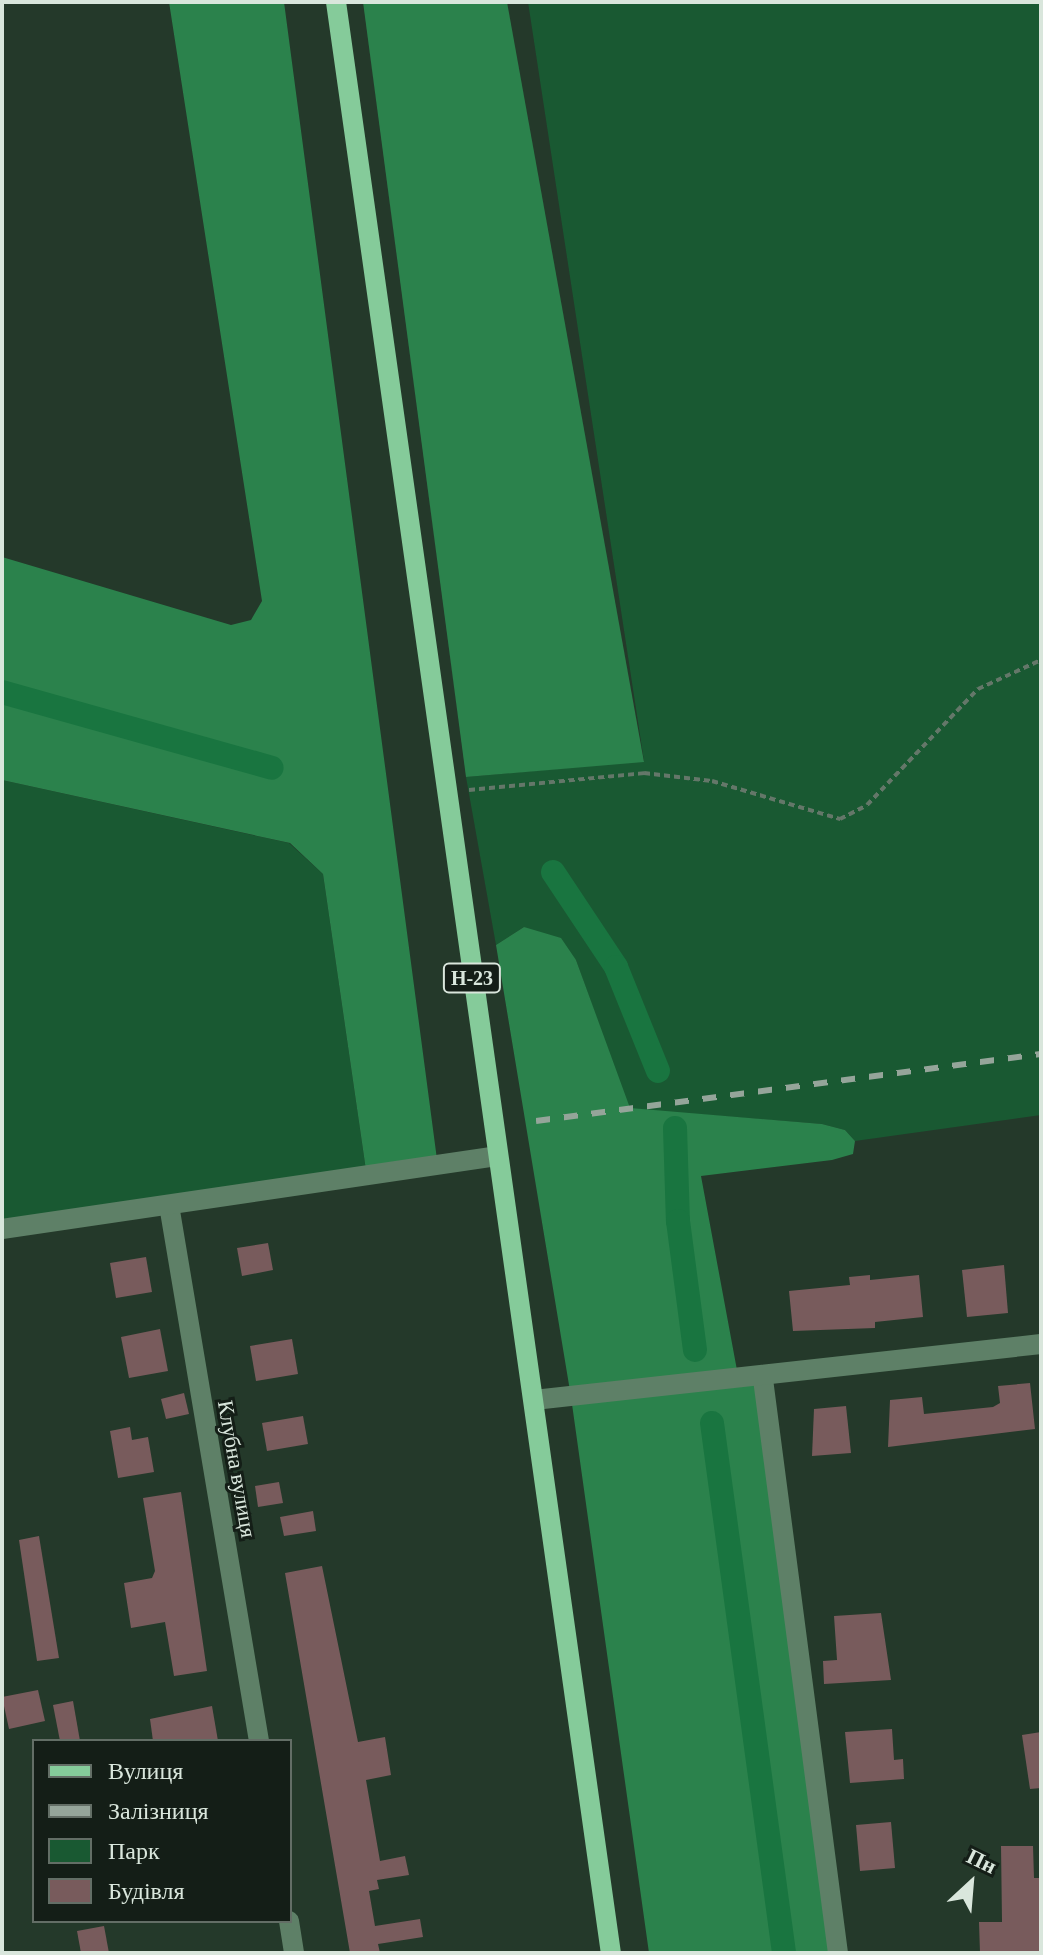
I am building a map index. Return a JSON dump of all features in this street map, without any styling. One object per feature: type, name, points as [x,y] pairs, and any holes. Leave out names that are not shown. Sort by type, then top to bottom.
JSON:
[{"type":"main road","name":"Н-23","points":[[336,2],[611,1953]]},
{"type":"street","points":[[2,1229],[497,1156]]},
{"type":"street","name":"Клубна вулиця","points":[[169,1205],[259,1739]]},
{"type":"street","points":[[534,1400],[763,1379],[1041,1344]]},
{"type":"street","points":[[763,1379],[838,1953]]},
{"type":"street","points":[[289,1923],[294,1953]]},
{"type":"path","points":[[446,793],[644,773],[712,781],[840,819],[867,805],[978,689],[1041,660]]},
{"type":"green space","points":[[169,2],[284,2],[438,1167],[367,1177],[323,874],[290,843],[2,780],[2,557],[231,625],[251,620],[262,601]]},
{"type":"green space","points":[[363,2],[507,2],[644,762],[466,777]]},
{"type":"green space","points":[[528,2],[1041,2],[1041,1115],[855,1141],[845,1130],[822,1124],[629,1109],[576,960],[524,927],[496,945],[466,777],[644,761]]},
{"type":"green space","points":[[2,780],[289,843],[323,874],[367,1177],[2,1229]]},
{"type":"green space","points":[[524,927],[561,938],[576,960],[630,1108],[822,1124],[845,1130],[855,1141],[853,1154],[832,1160],[701,1176],[739,1381],[763,1379],[842,1953],[649,1953],[571,1397],[496,945]]},
{"type":"building","points":[[268,1243],[273,1270],[242,1276],[237,1248]]},
{"type":"building","points":[[146,1257],[152,1292],[116,1298],[110,1263]]},
{"type":"building","points":[[1004,1265],[1008,1313],[967,1317],[962,1270]]},
{"type":"building","points":[[870,1275],[870,1280],[919,1275],[923,1317],[875,1322],[875,1328],[793,1331],[789,1291],[850,1285],[849,1277]]},
{"type":"building","points":[[160,1329],[168,1371],[129,1378],[121,1337]]},
{"type":"building","points":[[292,1339],[298,1374],[256,1381],[250,1346]]},
{"type":"building","points":[[1030,1383],[1035,1429],[888,1447],[890,1400],[922,1397],[924,1414],[993,1407],[1000,1403],[998,1386]]},
{"type":"building","points":[[184,1393],[189,1414],[166,1419],[161,1399]]},
{"type":"building","points":[[846,1406],[851,1453],[812,1456],[814,1409]]},
{"type":"building","points":[[303,1416],[308,1444],[267,1451],[262,1423]]},
{"type":"building","points":[[130,1427],[132,1440],[148,1437],[154,1472],[118,1478],[110,1431]]},
{"type":"building","points":[[279,1482],[283,1503],[258,1507],[255,1486]]},
{"type":"building","points":[[181,1492],[207,1671],[174,1676],[165,1622],[131,1628],[124,1583],[152,1578],[155,1571],[143,1498]]},
{"type":"building","points":[[313,1511],[316,1531],[284,1536],[280,1517]]},
{"type":"building","points":[[39,1536],[59,1658],[37,1661],[19,1540]]},
{"type":"building","points":[[322,1566],[358,1742],[385,1737],[391,1775],[366,1780],[380,1861],[405,1856],[409,1875],[377,1880],[379,1889],[369,1891],[375,1926],[420,1919],[423,1937],[378,1944],[380,1953],[350,1953],[285,1573]]},
{"type":"building","points":[[881,1613],[891,1680],[824,1684],[823,1661],[837,1660],[834,1616]]},
{"type":"building","points":[[38,1690],[45,1721],[9,1729],[2,1697]]},
{"type":"building","points":[[73,1701],[80,1739],[60,1739],[53,1705]]},
{"type":"building","points":[[212,1706],[218,1739],[153,1739],[150,1719]]},
{"type":"building","points":[[892,1729],[894,1760],[903,1759],[904,1779],[850,1783],[845,1732]]},
{"type":"building","points":[[1041,1732],[1041,1788],[1030,1789],[1022,1735]]},
{"type":"building","points":[[891,1822],[895,1868],[860,1871],[856,1825]]},
{"type":"building","points":[[1001,1846],[1033,1846],[1034,1878],[1041,1878],[1041,1953],[980,1953],[979,1922],[1002,1922]]},
{"type":"building","points":[[104,1926],[109,1953],[81,1953],[77,1931]]},
{"type":"waterway","points":[[2,692],[272,768]]},
{"type":"waterway","points":[[553,872],[616,967],[658,1071]]},
{"type":"waterway","points":[[675,1128],[678,1221],[695,1350]]},
{"type":"waterway","points":[[712,1423],[784,1953]]},
{"type":"railway","points":[[536,1121],[1041,1054]]}]
